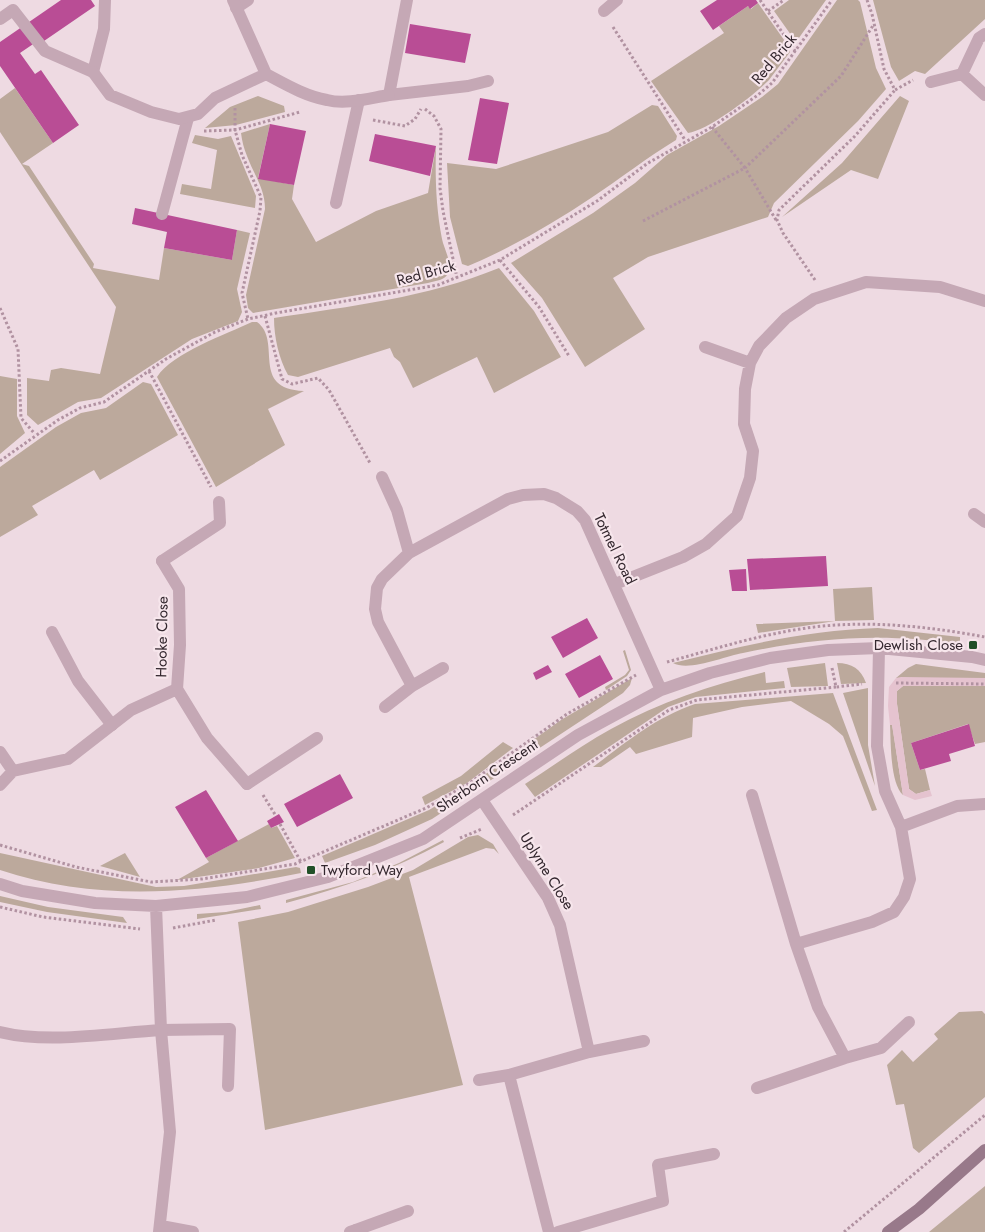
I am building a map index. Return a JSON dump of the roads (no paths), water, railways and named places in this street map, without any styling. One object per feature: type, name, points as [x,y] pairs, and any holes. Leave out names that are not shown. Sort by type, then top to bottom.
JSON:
[{"type":"main road","points":[[888,1232],[918,1209],[985,1150]]},
{"type":"street","points":[[92,72],[104,29],[105,0]]},
{"type":"street","points":[[248,0],[235,4],[266,74],[301,92],[328,101],[359,100],[468,86],[488,81]]},
{"type":"street","points":[[389,95],[407,0]]},
{"type":"street","points":[[604,11],[617,0]]},
{"type":"street","points":[[0,19],[13,10],[45,51],[92,72],[110,95],[151,112],[180,119],[198,114],[215,98],[266,74]]},
{"type":"street","points":[[962,74],[979,38],[985,34]]},
{"type":"street","points":[[931,82],[962,74]]},
{"type":"street","points":[[962,74],[985,95]]},
{"type":"street","points":[[336,203],[359,100]]},
{"type":"street","points":[[162,214],[188,118]]},
{"type":"street","points":[[615,584],[683,558],[706,544],[737,516],[750,478],[753,451],[744,424],[745,389],[750,363],[759,346],[786,318],[814,299],[866,282],[940,287],[985,301]]},
{"type":"street","points":[[705,347],[750,363]]},
{"type":"street","points":[[382,478],[398,510],[409,553]]},
{"type":"street","name":"Totmel Road","points":[[412,686],[378,622],[375,609],[376,588],[382,579],[409,553],[508,499],[532,493],[544,494],[567,504],[585,520],[661,690]]},
{"type":"street","name":"Hooke Close","points":[[219,502],[220,523],[162,561],[179,589],[180,645],[177,688],[207,738],[247,784],[317,738]]},
{"type":"street","points":[[974,514],[985,522]]},
{"type":"street","points":[[52,632],[78,681],[112,725]]},
{"type":"street","points":[[796,944],[872,922],[894,912],[904,897],[910,879],[901,827],[885,791],[877,746],[879,648]]},
{"type":"street","name":"Sherborn Crescent","points":[[0,884],[95,903],[156,906],[247,897],[328,877],[423,838],[578,734],[661,690],[710,673],[770,658],[828,650],[879,648],[972,657],[985,660]]},
{"type":"street","points":[[385,707],[412,686],[443,668]]},
{"type":"street","name":"Hooke Close","points":[[13,771],[68,759],[131,710],[177,688]]},
{"type":"street","points":[[0,752],[13,771],[0,785]]},
{"type":"street","points":[[752,795],[796,944],[818,1007],[845,1058]]},
{"type":"street","name":"Uplyme Close","points":[[482,800],[548,898],[560,925],[589,1052]]},
{"type":"street","points":[[901,827],[957,806],[985,804]]},
{"type":"street","points":[[156,906],[161,1030],[170,1132],[160,1229],[193,1232]]},
{"type":"street","points":[[757,1088],[845,1058],[881,1048],[909,1022]]},
{"type":"street","points":[[0,1032],[14,1035],[63,1036],[230,1028],[228,1086]]},
{"type":"street","points":[[479,1080],[508,1075],[589,1052],[644,1041]]},
{"type":"street","points":[[508,1075],[549,1232]]},
{"type":"street","points":[[558,1232],[663,1201],[658,1165],[714,1154]]},
{"type":"street","points":[[353,1231],[408,1211]]},
{"type":"place","name":"Dewlish Close","points":[[973,645]]},
{"type":"place","name":"Twyford Way","points":[[311,870]]}]
